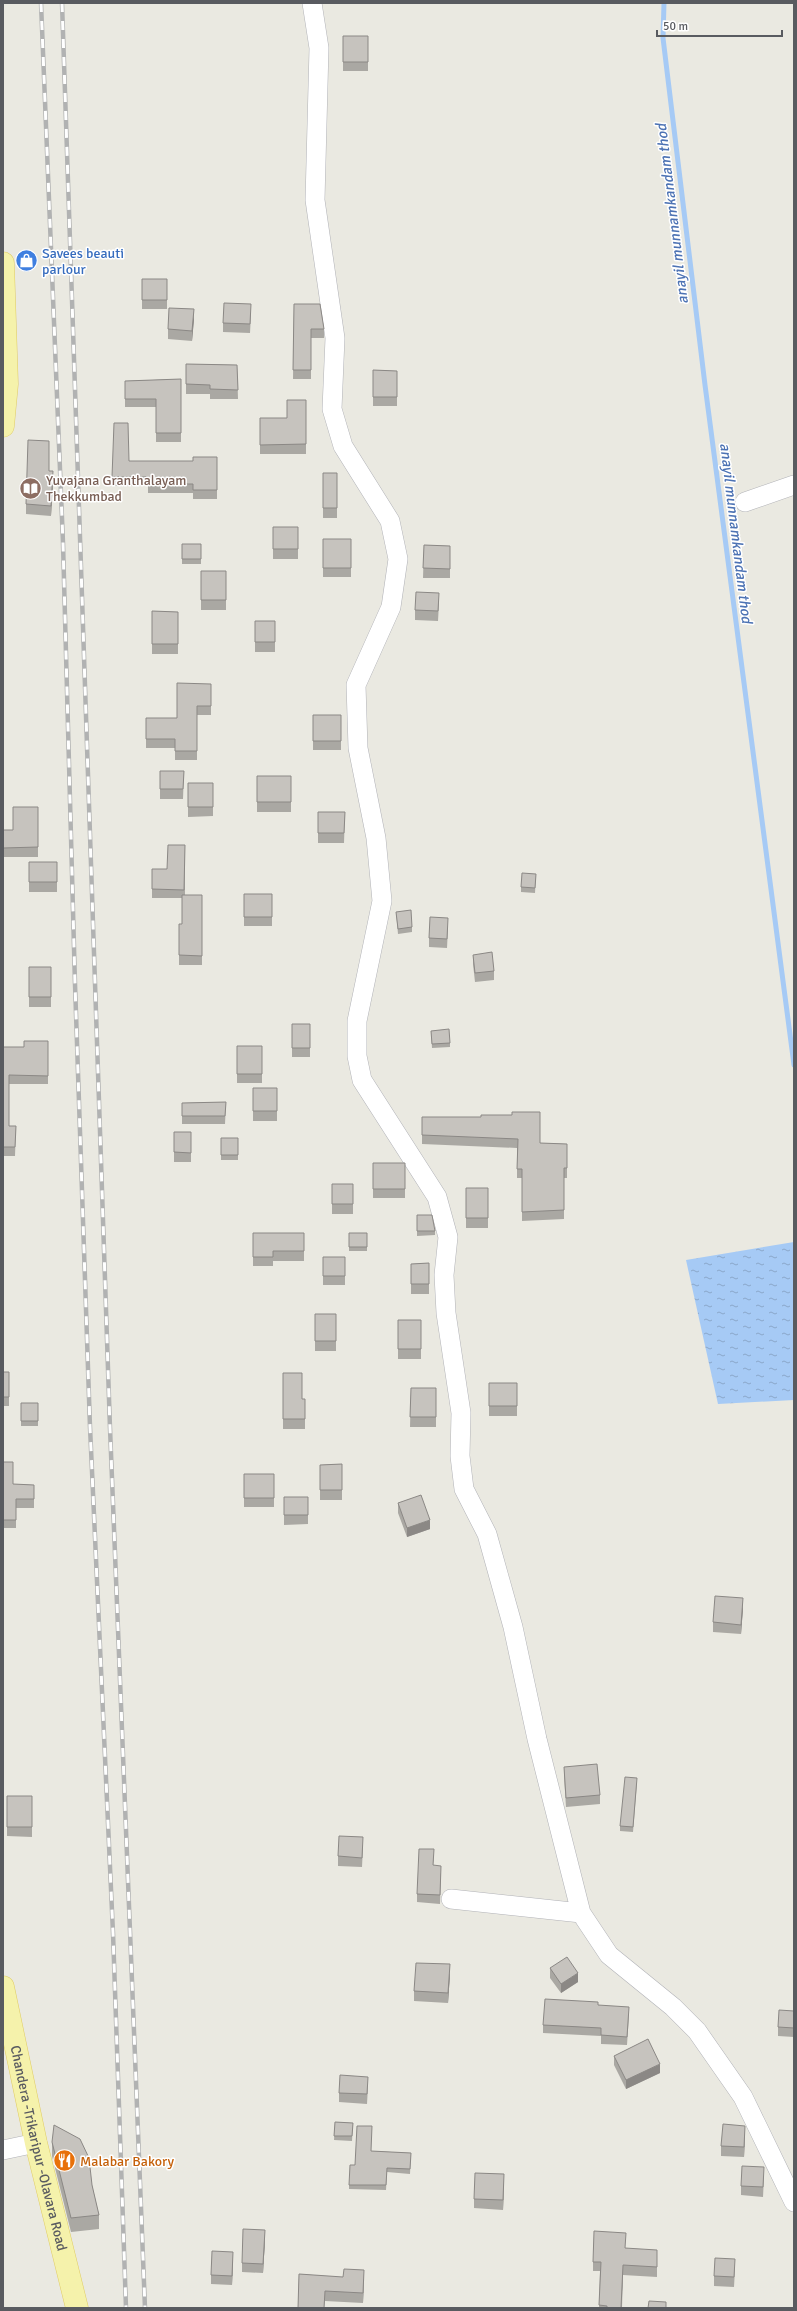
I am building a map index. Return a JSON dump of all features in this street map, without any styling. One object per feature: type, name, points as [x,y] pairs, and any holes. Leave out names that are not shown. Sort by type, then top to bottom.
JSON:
[{"type":"main road","points":[[3,263],[8,384],[3,426]]},
{"type":"main road","name":"Chandera -Trikaripur -Olavara Road","points":[[3,1987],[36,2143],[76,2308]]},
{"type":"street","points":[[312,3],[319,48],[315,200],[334,338],[332,409],[343,446],[390,521],[398,559],[391,607],[356,685],[358,748],[376,838],[382,901],[357,1021],[357,1056],[362,1080],[437,1197],[448,1237],[444,1275],[446,1313],[461,1413],[460,1456],[464,1489],[487,1534],[513,1627],[537,1739],[581,1913],[609,1955],[673,2007],[697,2031],[743,2097],[794,2202]]},
{"type":"street","points":[[745,502],[794,484]]},
{"type":"street","points":[[451,1899],[581,1913]]},
{"type":"street","points":[[3,2150],[36,2143]]},
{"type":"water","points":[[794,1242],[794,1400],[718,1404],[686,1260]]},
{"type":"building","points":[[343,36],[368,36],[368,62],[343,62]]},
{"type":"building","points":[[142,279],[167,279],[167,300],[142,300]]},
{"type":"building","points":[[224,303],[251,304],[250,324],[223,323]]},
{"type":"building","points":[[294,304],[320,304],[324,329],[311,329],[311,370],[293,370]]},
{"type":"building","points":[[169,308],[194,309],[192,331],[168,329]]},
{"type":"building","points":[[186,364],[237,365],[238,390],[210,389],[210,385],[186,384]]},
{"type":"building","points":[[373,370],[397,371],[397,397],[373,397]]},
{"type":"building","points":[[181,379],[181,433],[156,433],[156,399],[125,399],[125,381]]},
{"type":"building","points":[[287,400],[306,400],[306,444],[260,445],[260,418],[287,418]]},
{"type":"building","points":[[114,423],[128,423],[129,461],[193,461],[193,457],[217,457],[217,490],[193,490],[193,484],[148,484],[148,477],[112,477]]},
{"type":"building","points":[[28,440],[49,441],[49,471],[53,471],[51,506],[26,504]]},
{"type":"building","points":[[323,473],[337,473],[337,508],[323,508]]},
{"type":"building","points":[[273,527],[298,527],[298,549],[273,549]]},
{"type":"building","points":[[323,539],[351,539],[351,568],[323,568]]},
{"type":"building","points":[[182,544],[201,544],[201,559],[182,559]]},
{"type":"building","points":[[424,545],[450,546],[450,569],[423,568]]},
{"type":"building","points":[[201,571],[226,571],[226,600],[201,600]]},
{"type":"building","points":[[416,592],[439,593],[438,611],[415,610]]},
{"type":"building","points":[[152,611],[178,612],[178,644],[152,644]]},
{"type":"building","points":[[255,621],[275,621],[275,642],[255,642]]},
{"type":"building","points":[[177,683],[211,684],[211,706],[197,706],[197,751],[175,751],[175,739],[146,739],[146,718],[177,718]]},
{"type":"building","points":[[313,715],[341,715],[341,741],[313,741]]},
{"type":"building","points":[[160,771],[184,771],[183,789],[160,789]]},
{"type":"building","points":[[257,776],[291,776],[291,802],[257,802]]},
{"type":"building","points":[[188,783],[213,783],[213,807],[188,807]]},
{"type":"building","points":[[13,807],[38,807],[38,847],[3,848],[3,830],[13,830]]},
{"type":"building","points":[[318,812],[345,812],[344,833],[318,833]]},
{"type":"building","points":[[168,845],[185,845],[184,890],[152,889],[152,869],[167,869]]},
{"type":"building","points":[[29,862],[57,862],[57,882],[29,882]]},
{"type":"building","points":[[522,873],[536,874],[535,888],[521,887]]},
{"type":"building","points":[[244,894],[272,894],[272,917],[244,917]]},
{"type":"building","points":[[182,895],[202,895],[202,956],[179,955],[179,924],[182,924]]},
{"type":"building","points":[[411,910],[412,927],[398,929],[396,912]]},
{"type":"building","points":[[430,917],[448,918],[447,939],[429,938]]},
{"type":"building","points":[[492,952],[494,971],[475,973],[473,955]]},
{"type":"building","points":[[29,967],[51,967],[51,997],[29,997]]},
{"type":"building","points":[[292,1024],[310,1024],[310,1048],[292,1048]]},
{"type":"building","points":[[449,1029],[450,1043],[432,1044],[431,1031]]},
{"type":"building","points":[[24,1041],[48,1041],[48,1076],[9,1075],[9,1126],[16,1126],[15,1147],[3,1147],[3,1047],[24,1047]]},
{"type":"building","points":[[237,1046],[262,1046],[262,1074],[237,1074]]},
{"type":"building","points":[[253,1088],[277,1088],[277,1111],[253,1111]]},
{"type":"building","points":[[226,1102],[225,1116],[182,1116],[182,1103]]},
{"type":"building","points":[[512,1112],[540,1112],[540,1143],[567,1144],[567,1168],[564,1168],[564,1210],[522,1212],[522,1169],[517,1169],[518,1139],[422,1135],[422,1117],[481,1117],[481,1115],[512,1115]]},
{"type":"building","points":[[174,1132],[191,1132],[191,1153],[174,1152]]},
{"type":"building","points":[[221,1138],[238,1138],[238,1155],[221,1155]]},
{"type":"building","points":[[373,1163],[405,1163],[405,1189],[373,1189]]},
{"type":"building","points":[[332,1184],[353,1184],[353,1204],[332,1204]]},
{"type":"building","points":[[466,1188],[488,1188],[488,1218],[466,1218]]},
{"type":"building","points":[[417,1215],[432,1215],[435,1231],[417,1231]]},
{"type":"building","points":[[253,1233],[304,1233],[304,1251],[273,1251],[273,1257],[253,1257]]},
{"type":"building","points":[[349,1233],[367,1233],[367,1247],[349,1247]]},
{"type":"building","points":[[323,1257],[345,1257],[345,1276],[323,1276]]},
{"type":"building","points":[[429,1263],[429,1284],[411,1284],[411,1264]]},
{"type":"building","points":[[315,1314],[336,1314],[336,1341],[315,1341]]},
{"type":"building","points":[[398,1320],[421,1320],[421,1349],[398,1349]]},
{"type":"building","points":[[3,1372],[9,1372],[9,1397],[3,1397]]},
{"type":"building","points":[[283,1373],[302,1373],[302,1399],[305,1399],[305,1419],[283,1419]]},
{"type":"building","points":[[489,1383],[517,1383],[517,1406],[489,1406]]},
{"type":"building","points":[[411,1388],[436,1388],[436,1417],[410,1417]]},
{"type":"building","points":[[21,1403],[38,1403],[38,1421],[21,1421]]},
{"type":"building","points":[[3,1462],[13,1462],[13,1484],[34,1485],[34,1499],[16,1499],[16,1520],[3,1520]]},
{"type":"building","points":[[342,1464],[342,1490],[320,1490],[320,1465]]},
{"type":"building","points":[[244,1474],[274,1474],[274,1498],[244,1498]]},
{"type":"building","points":[[421,1495],[430,1520],[407,1528],[398,1503]]},
{"type":"building","points":[[284,1497],[308,1497],[308,1515],[284,1515]]},
{"type":"building","points":[[715,1596],[743,1598],[741,1625],[713,1622]]},
{"type":"building","points":[[597,1764],[600,1795],[566,1798],[564,1767]]},
{"type":"building","points":[[625,1777],[637,1778],[633,1827],[620,1826]]},
{"type":"building","points":[[7,1796],[32,1796],[32,1827],[7,1827]]},
{"type":"building","points":[[339,1836],[363,1837],[362,1858],[338,1856]]},
{"type":"building","points":[[419,1849],[434,1849],[433,1865],[441,1866],[440,1895],[417,1894]]},
{"type":"building","points":[[567,1957],[578,1973],[561,1984],[550,1968]]},
{"type":"building","points":[[416,1963],[450,1964],[448,1993],[414,1991]]},
{"type":"building","points":[[545,1999],[598,2002],[598,2005],[629,2007],[627,2037],[601,2035],[601,2028],[543,2025]]},
{"type":"building","points":[[779,2010],[794,2011],[794,2028],[778,2027]]},
{"type":"building","points":[[648,2039],[660,2064],[626,2080],[614,2056]]},
{"type":"building","points":[[340,2075],[368,2077],[367,2094],[339,2093]]},
{"type":"building","points":[[335,2122],[353,2123],[352,2136],[334,2136]]},
{"type":"building","points":[[723,2124],[745,2126],[744,2147],[721,2146]]},
{"type":"building","points":[[54,2125],[80,2139],[89,2158],[92,2185],[99,2215],[71,2218],[52,2142]]},
{"type":"building","points":[[357,2126],[372,2126],[371,2151],[411,2153],[410,2169],[387,2168],[386,2185],[349,2185],[350,2165],[355,2165]]},
{"type":"building","points":[[742,2166],[764,2167],[763,2187],[741,2186]]},
{"type":"building","points":[[475,2173],[504,2174],[503,2200],[474,2199]]},
{"type":"building","points":[[243,2229],[265,2230],[263,2264],[242,2263]]},
{"type":"building","points":[[594,2231],[626,2233],[625,2248],[657,2250],[657,2267],[623,2265],[621,2308],[607,2308],[607,2306],[599,2305],[601,2262],[593,2262]]},
{"type":"building","points":[[212,2251],[233,2252],[232,2276],[211,2275]]},
{"type":"building","points":[[715,2258],[735,2259],[734,2277],[714,2276]]},
{"type":"building","points":[[344,2269],[364,2270],[363,2293],[325,2291],[324,2308],[298,2308],[299,2274],[343,2277]]},
{"type":"building","points":[[649,2301],[666,2302],[666,2308],[648,2308]]},
{"type":"waterway","name":"anayil munnamkandam thod","points":[[664,3],[663,38],[705,385],[794,1065]]},
{"type":"railway","points":[[41,3],[63,543],[75,984],[90,1427],[113,1933],[126,2308]]},
{"type":"railway","points":[[62,3],[110,1428],[145,2308]]},
{"type":"place","name":"Savees beauti parlour","points":[[27,261]]},
{"type":"place","name":"Yuvajana Granthalayam Thekkumbad","points":[[30,488]]},
{"type":"place","name":"Malabar Bakory","points":[[64,2161]]}]
